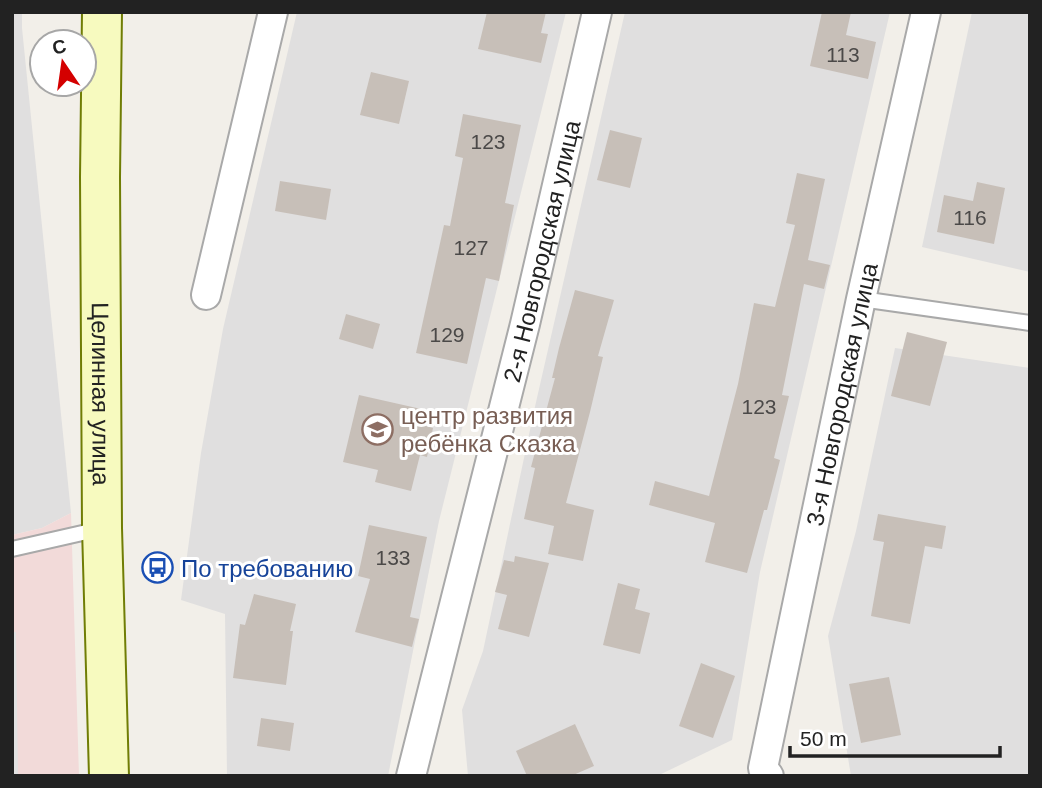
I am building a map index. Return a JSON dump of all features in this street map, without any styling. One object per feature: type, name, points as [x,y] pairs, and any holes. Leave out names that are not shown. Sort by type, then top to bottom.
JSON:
[{"type":"main road","name":"Целинная улица","points":[[100,12],[102,528],[109,776]]},
{"type":"street","points":[[206,295],[273,12]]},
{"type":"street","name":"2-я Новгородская улица","points":[[411,776],[525,324],[597,12]]},
{"type":"street","name":"3-я Новгородская улица","points":[[760,773],[926,12]]},
{"type":"lane","points":[[862,299],[1030,323]]},
{"type":"lane","points":[[12,549],[102,528]]},
{"type":"shaded area","points":[[12,12],[22,12],[28,98],[71,513],[42,528],[12,535]]},
{"type":"shaded area","points":[[297,12],[566,12],[439,521],[388,776],[227,776],[225,614],[181,600],[201,453],[223,329]]},
{"type":"shaded area","points":[[625,12],[890,12],[760,572],[732,740],[657,776],[468,776],[462,710],[483,651],[534,411]]},
{"type":"shaded area","points":[[972,12],[1030,12],[1030,272],[922,247]]},
{"type":"shaded area","points":[[895,348],[1030,368],[1030,776],[851,776],[828,636],[856,531]]},
{"type":"shaded area","points":[[71,513],[79,776],[12,776],[12,535],[42,528]]},
{"type":"shaded area","points":[[12,632],[16,632],[18,776],[12,776]]},
{"type":"building","points":[[487,12],[546,12],[541,33],[548,34],[541,63],[478,49]]},
{"type":"building","points":[[822,12],[851,12],[846,35],[876,42],[868,79],[810,66]]},
{"type":"building","points":[[371,72],[409,81],[399,124],[360,115]]},
{"type":"building","points":[[463,114],[521,125],[505,203],[514,205],[499,281],[486,278],[467,364],[416,353],[444,225],[450,226],[463,158],[455,156]]},
{"type":"building","points":[[610,130],[642,138],[630,188],[597,180]]},
{"type":"building","points":[[797,173],[825,179],[808,260],[830,265],[824,289],[804,284],[782,395],[789,396],[774,458],[780,460],[747,573],[705,562],[715,523],[649,505],[655,481],[709,496],[738,384],[754,303],[775,307],[795,225],[786,223]]},
{"type":"building","points":[[280,181],[331,189],[326,220],[275,211]]},
{"type":"building","points":[[977,182],[1005,188],[994,244],[937,232],[944,195],[973,201]]},
{"type":"building","points":[[575,290],[614,300],[598,356],[603,357],[566,503],[594,510],[583,561],[548,554],[554,526],[524,519],[535,468],[531,467]]},
{"type":"building","points":[[346,314],[380,324],[373,349],[339,339]]},
{"type":"building","points":[[907,332],[947,342],[930,406],[891,396]]},
{"type":"building","points":[[359,395],[430,411],[426,426],[433,428],[427,457],[420,455],[411,491],[375,482],[378,470],[343,462]]},
{"type":"building","points":[[878,514],[946,526],[942,549],[925,546],[910,624],[871,616],[884,542],[873,540]]},
{"type":"building","points":[[369,525],[427,537],[410,617],[419,619],[412,647],[355,632],[370,579],[358,576]]},
{"type":"building","points":[[515,556],[549,563],[529,637],[498,629],[507,595],[495,592],[504,560],[514,562]]},
{"type":"building","points":[[618,583],[640,589],[635,609],[650,613],[640,654],[603,645]]},
{"type":"building","points":[[254,594],[296,604],[290,631],[293,631],[286,685],[233,678],[240,624],[245,625]]},
{"type":"building","points":[[701,663],[735,676],[713,738],[679,726]]},
{"type":"building","points":[[889,677],[901,735],[861,743],[849,684]]},
{"type":"building","points":[[261,718],[294,723],[290,751],[257,746]]},
{"type":"building","points":[[575,724],[594,766],[571,776],[527,776],[516,751]]},
{"type":"place","name":"центр развития ребёнка Сказка","points":[[378,429]]},
{"type":"place","name":"По требованию","points":[[158,568]]}]
